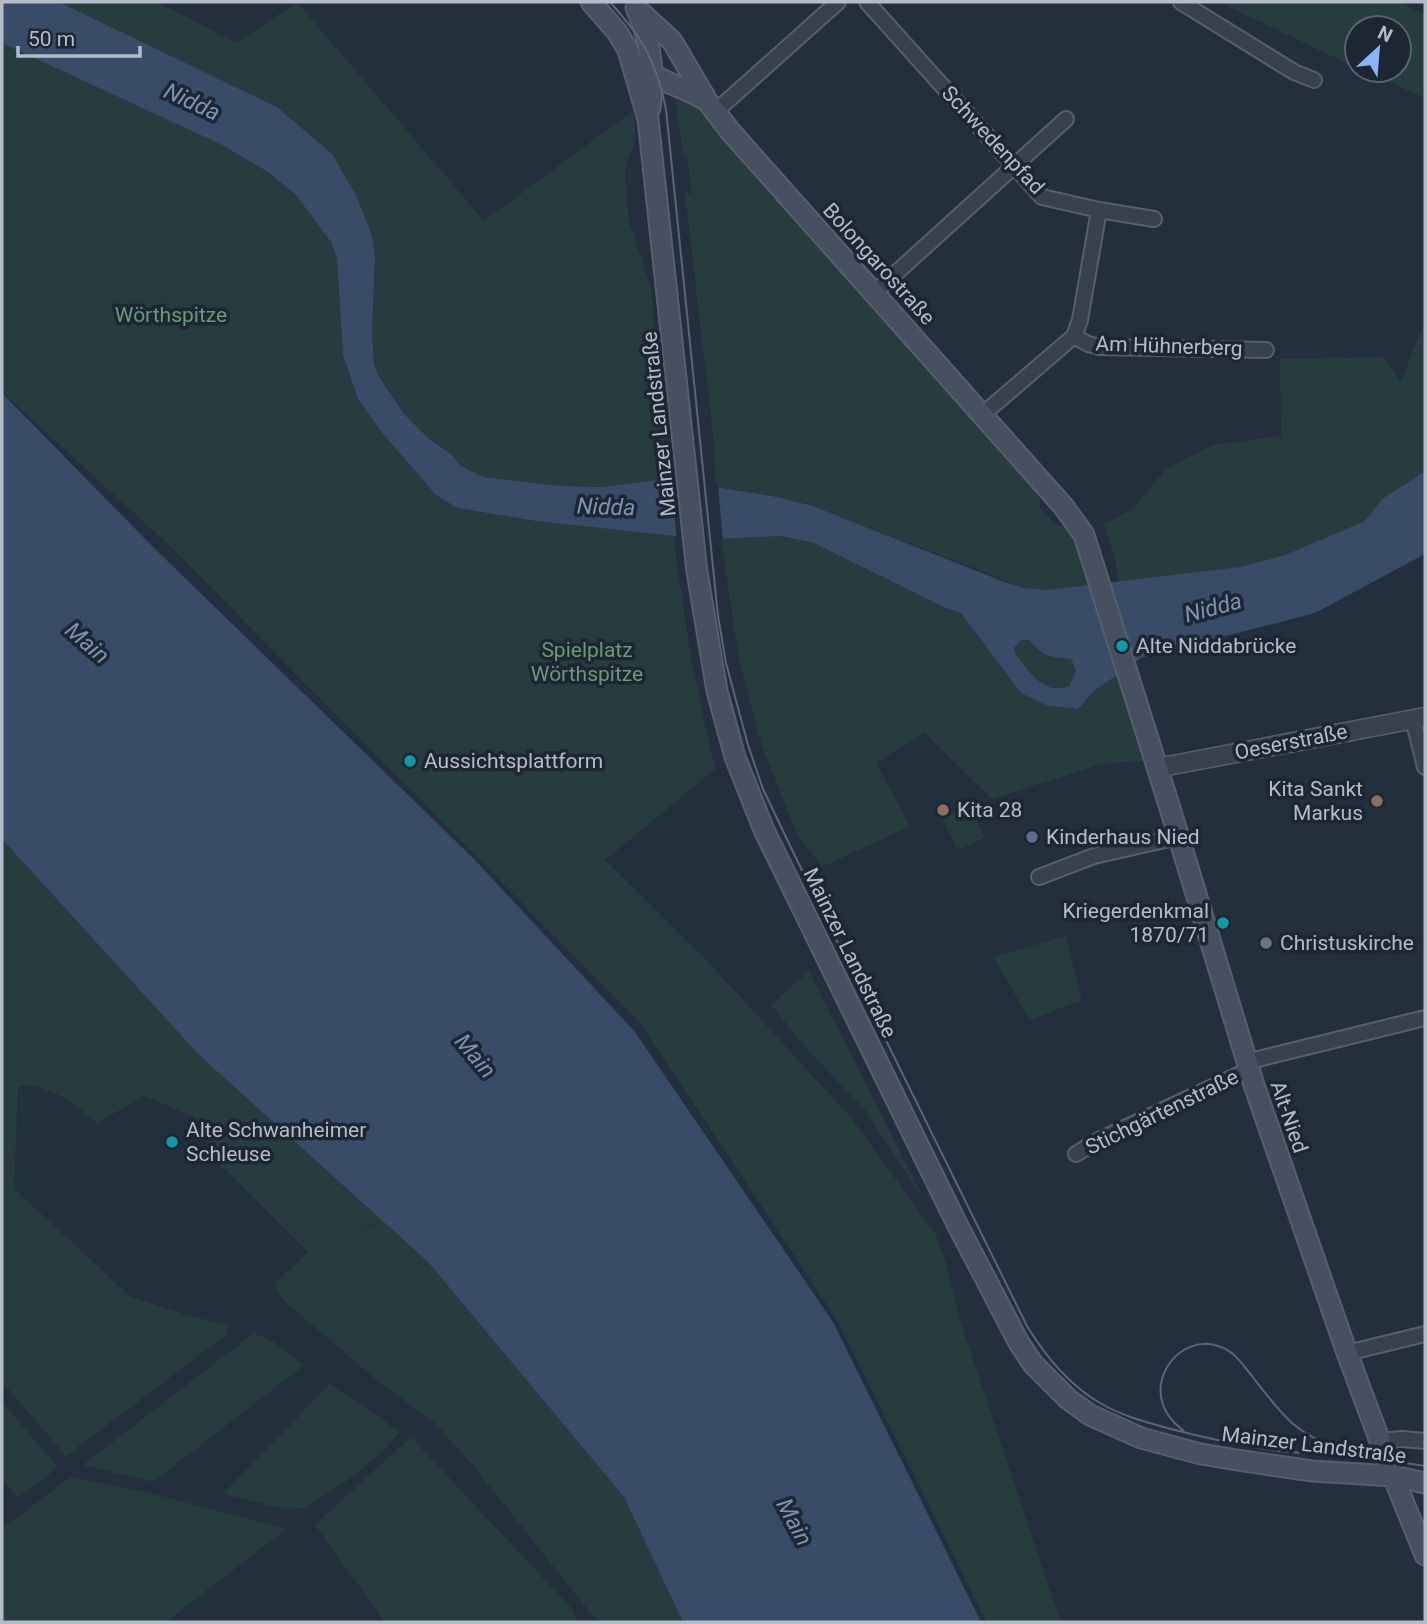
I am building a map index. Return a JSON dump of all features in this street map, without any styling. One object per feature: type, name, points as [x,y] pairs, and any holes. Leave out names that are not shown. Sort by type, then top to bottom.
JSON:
[{"type":"main road","points":[[591,2],[653,75],[673,83],[711,107]]},
{"type":"main road","name":"Bolongarostraße","points":[[634,5],[673,41],[711,107],[1077,523],[1090,549],[1154,760]]},
{"type":"main road","name":"Bolongarostraße","points":[[634,5],[646,33],[653,75],[648,119]]},
{"type":"main road","points":[[617,32],[633,63],[648,119]]},
{"type":"main road","points":[[673,83],[684,79],[689,70]]},
{"type":"main road","name":"Mainzer Landstraße","points":[[648,119],[698,572],[717,691],[735,757],[764,830],[1019,1343],[1033,1364],[1068,1399],[1090,1415],[1141,1438],[1201,1454],[1290,1468],[1393,1476],[1425,1483]]},
{"type":"main road","name":"Alt-Nied","points":[[1154,760],[1248,1066],[1347,1353],[1425,1555]]},
{"type":"street","points":[[711,107],[838,2]]},
{"type":"street","name":"Schwedenpfad","points":[[867,2],[1042,197],[1154,219]]},
{"type":"street","points":[[1181,2],[1293,72],[1314,80]]},
{"type":"street","points":[[874,293],[1066,119]]},
{"type":"street","points":[[982,415],[1074,336],[1080,320],[1099,210]]},
{"type":"street","name":"Am Hühnerberg","points":[[1074,336],[1088,344],[1100,346],[1266,350]]},
{"type":"street","points":[[1419,718],[1425,767]]},
{"type":"street","name":"Oeserstraße","points":[[1154,760],[1419,718]]},
{"type":"street","points":[[1039,877],[1094,856],[1178,837]]},
{"type":"street","name":"Stichgärtenstraße","points":[[1076,1154],[1248,1066],[1425,1018]]},
{"type":"street","points":[[1347,1353],[1425,1334]]},
{"type":"street","name":"Mainzer Landstraße","points":[[1382,1441],[1425,1441]]},
{"type":"green space","points":[[59,2],[157,2],[236,43],[297,2],[484,221],[633,111],[634,146],[626,162],[625,176],[629,222],[651,287],[667,479],[603,487],[560,486],[483,477],[461,466],[451,454],[428,438],[404,414],[379,377],[372,353],[375,257],[332,154],[277,107]]},
{"type":"green space","points":[[1219,2],[1398,2],[1425,15],[1425,98],[1394,84],[1413,84],[1413,14],[1343,14],[1343,61]]},
{"type":"green space","name":"Wörthspitze","points":[[2,43],[222,145],[268,172],[295,194],[331,242],[337,257],[343,355],[358,399],[383,434],[435,494],[457,508],[536,521],[673,536],[691,659],[715,769],[605,860],[711,965],[853,1120],[936,1235],[946,1262],[961,1324],[1061,1622],[987,1622],[837,1320],[640,1023],[169,545],[2,392]]},
{"type":"green space","points":[[677,96],[693,101],[708,116],[1040,498],[1040,507],[1055,524],[1070,533],[1078,548],[1089,586],[1047,590],[1025,588],[813,506],[715,486],[714,443],[685,194],[692,193],[687,153],[683,153]]},
{"type":"green space","points":[[1425,320],[1425,471],[1382,499],[1365,521],[1285,555],[1240,567],[1119,582],[1104,524],[1133,509],[1165,470],[1213,445],[1281,436],[1280,359],[1384,357],[1401,382]]},
{"type":"green space","points":[[781,536],[814,543],[941,606],[961,613],[1021,693],[1078,709],[1094,691],[1116,674],[1143,761],[1101,764],[992,799],[924,732],[876,763],[910,826],[822,867],[797,834],[762,746],[739,661],[721,539]]},
{"type":"green space","points":[[1021,639],[1029,640],[1047,655],[1071,659],[1076,670],[1069,686],[1052,688],[1038,680],[1015,653],[1014,648]]},
{"type":"green space","points":[[970,805],[985,838],[958,850],[943,820]]},
{"type":"green space","points":[[2,839],[199,1055],[381,1220],[347,1235],[382,1221],[429,1263],[624,1497],[683,1622],[598,1622],[471,1463],[436,1424],[377,1380],[282,1299],[274,1284],[308,1252],[217,1162],[194,1117],[144,1096],[97,1123],[71,1102],[51,1091],[18,1086],[14,1189],[131,1297],[227,1325],[227,1334],[66,1456],[2,1382]]},
{"type":"green space","points":[[1066,936],[1082,1000],[1030,1020],[993,957]]},
{"type":"green space","points":[[809,971],[924,1200],[865,1110],[807,1049],[771,1005]]},
{"type":"green space","points":[[254,1333],[275,1343],[304,1365],[153,1482],[83,1465]]},
{"type":"green space","points":[[330,1384],[400,1432],[383,1451],[351,1478],[305,1508],[284,1509],[223,1494]]},
{"type":"green space","points":[[2,1402],[58,1467],[18,1498],[2,1479]]},
{"type":"green space","points":[[411,1437],[571,1608],[579,1622],[385,1622],[315,1525]]},
{"type":"green space","points":[[70,1477],[146,1492],[286,1529],[166,1622],[2,1622],[2,1529]]},
{"type":"water","name":"Nidda","points":[[2,2],[59,2],[277,107],[332,154],[357,197],[372,236],[375,257],[372,335],[374,364],[379,377],[404,414],[428,438],[451,454],[461,466],[483,477],[560,486],[602,487],[667,479],[772,496],[813,506],[1002,581],[1025,588],[1047,590],[1240,567],[1285,555],[1365,521],[1382,499],[1425,471],[1425,554],[1315,613],[1141,658],[1094,691],[1078,709],[1046,705],[1021,693],[961,613],[941,606],[814,543],[781,536],[721,539],[673,536],[536,521],[457,508],[435,494],[383,434],[358,399],[343,355],[337,257],[331,242],[296,195],[268,172],[222,145],[2,43]],"holes":[[[1021,640],[1029,640],[1047,655],[1071,659],[1076,670],[1069,686],[1052,688],[1031,674],[1014,648]]]},
{"type":"water","name":"Main","points":[[2,393],[153,547],[475,860],[635,1032],[833,1322],[981,1622],[683,1622],[624,1497],[429,1263],[199,1055],[2,839]]},
{"type":"pier","points":[[670,476],[718,483],[723,542],[677,540]]},
{"type":"tram line","points":[[610,2],[647,51],[658,77],[666,109],[718,616],[726,663],[748,745],[763,789],[794,854],[1027,1326],[1050,1359],[1078,1388],[1108,1408],[1134,1418],[1194,1435],[1265,1449],[1425,1466]]},
{"type":"tram line","points":[[1183,1430],[1168,1415],[1162,1399],[1161,1383],[1166,1368],[1176,1356],[1189,1347],[1204,1344],[1221,1347],[1235,1355],[1281,1412],[1301,1430],[1342,1448]]},
{"type":"place","name":"Alte Niddabrücke","points":[[1122,646]]},
{"type":"place","name":"Aussichtsplattform","points":[[410,761]]},
{"type":"place","name":"Kita Sankt Markus","points":[[1377,801]]},
{"type":"place","name":"Kita 28","points":[[943,810]]},
{"type":"place","name":"Kinderhaus Nied","points":[[1032,837]]},
{"type":"place","name":"Kriegerdenkmal 1870/71","points":[[1223,923]]},
{"type":"place","name":"Christuskirche","points":[[1266,943]]},
{"type":"place","name":"Alte Schwanheimer Schleuse","points":[[172,1142]]},
{"type":"park label","name":"Spielplatz Wörthspitze","points":[[587,662]]}]
